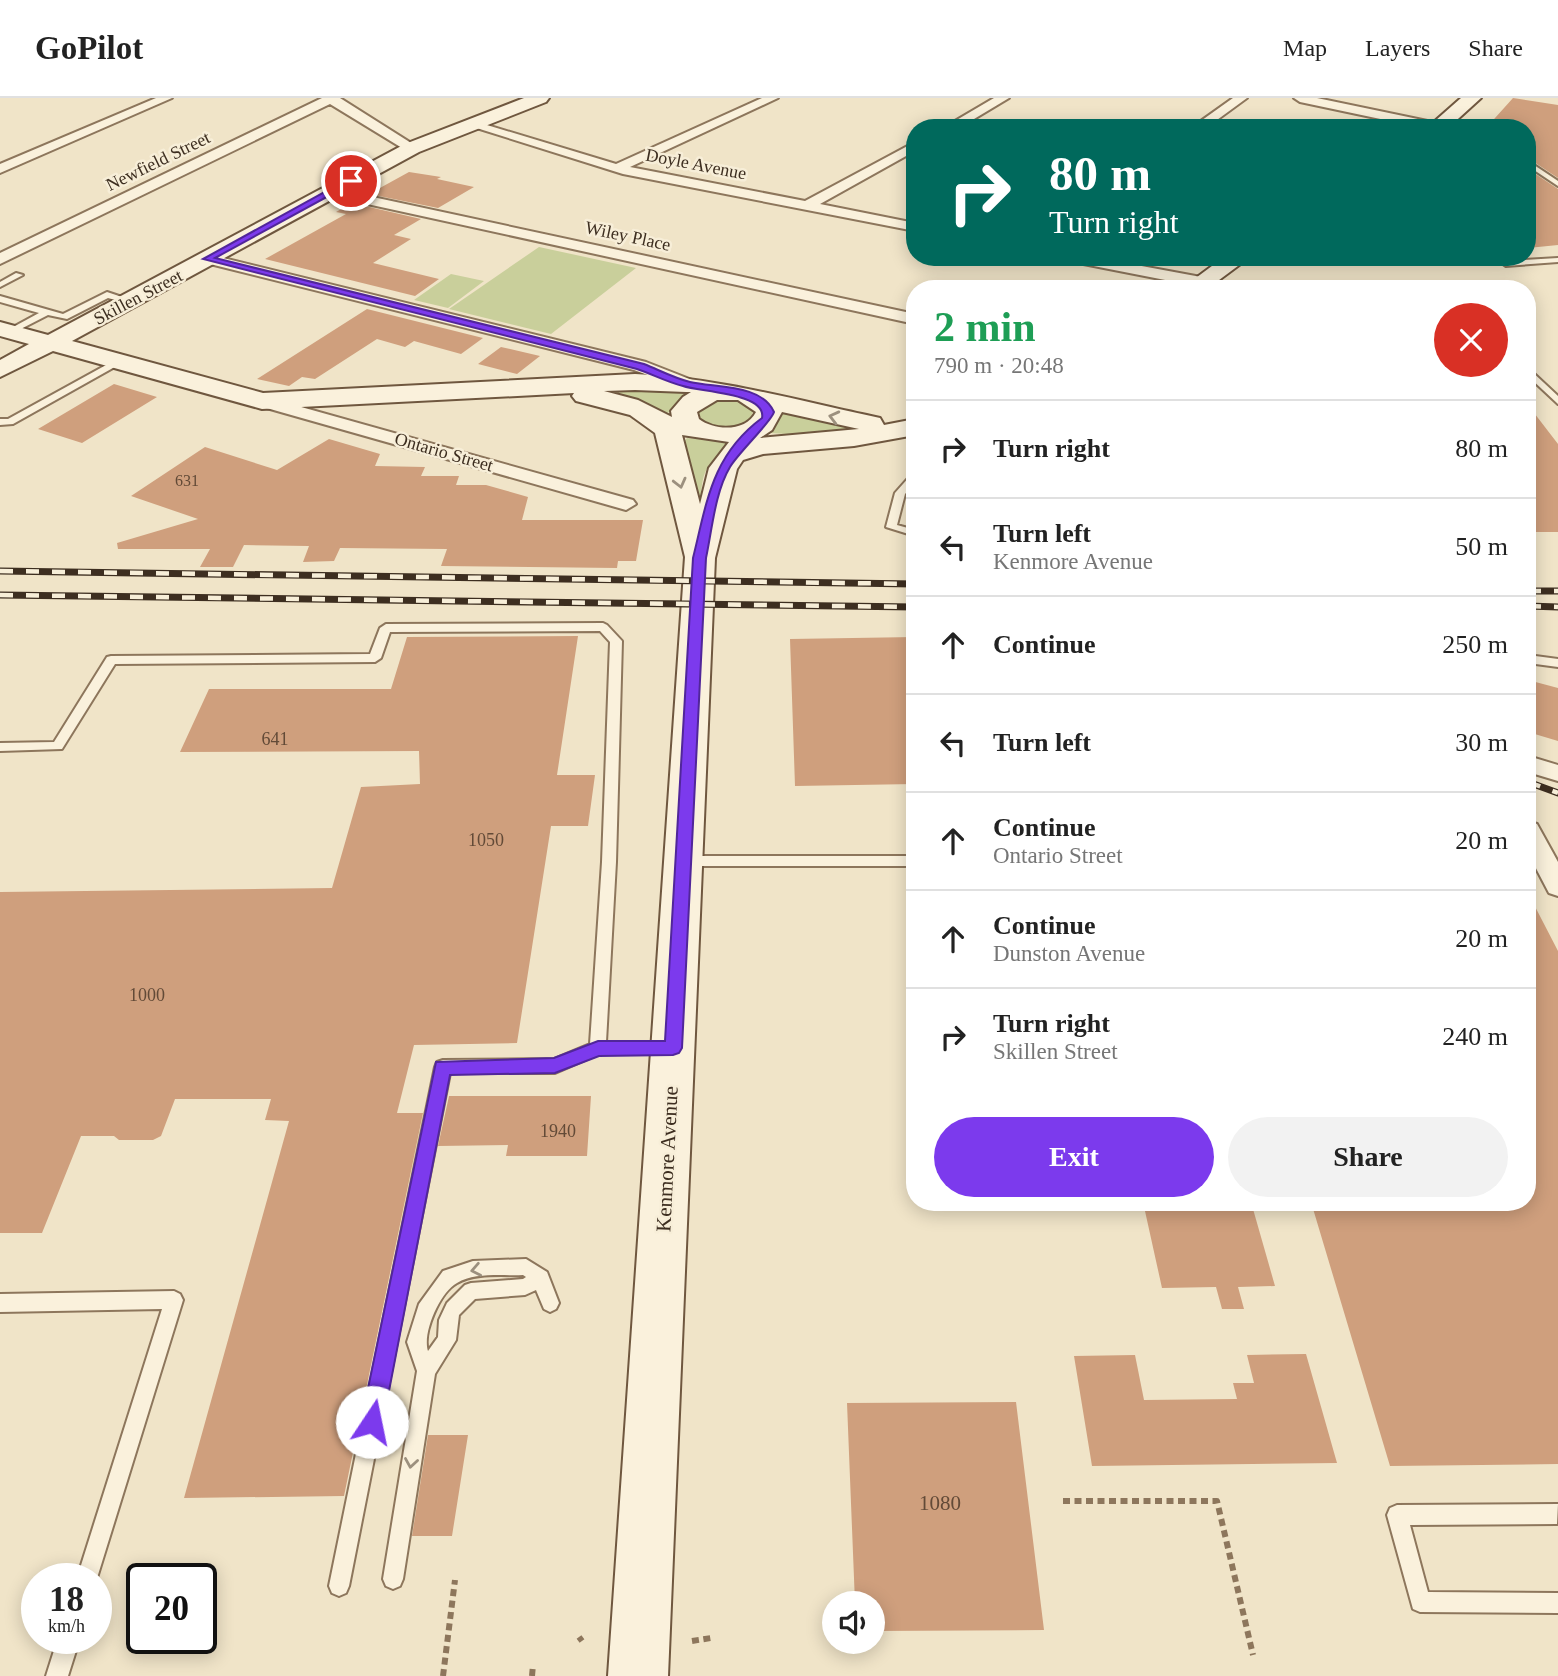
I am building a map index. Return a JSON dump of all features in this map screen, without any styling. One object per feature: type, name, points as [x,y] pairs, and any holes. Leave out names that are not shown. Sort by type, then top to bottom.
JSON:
[{"type":"street","points":[[0,169],[166,98]]},
{"type":"street","points":[[331,98],[412,148]]},
{"type":"street","name":"Newfield Street","points":[[0,259],[331,98]]},
{"type":"street","name":"Skillen Street","points":[[0,370],[412,148],[540,98]]},
{"type":"street","points":[[617,168],[772,98]]},
{"type":"street","points":[[965,119],[1003,98]]},
{"type":"street","points":[[1210,119],[1241,98]]},
{"type":"street","points":[[1300,98],[1397,119]]},
{"type":"street","points":[[1448,119],[1472,98]]},
{"type":"street","name":"Doyle Avenue","points":[[473,125],[617,168],[906,225]]},
{"type":"street","points":[[807,206],[906,151]]},
{"type":"street","name":"Wiley Place","points":[[331,192],[906,317]]},
{"type":"street","points":[[207,259],[640,366],[686,384]]},
{"type":"street","points":[[1108,266],[1170,280]]},
{"type":"street","points":[[1205,280],[1226,266]]},
{"type":"street","name":"Ontario Street","points":[[4,330],[626,504]]},
{"type":"street","name":"Ontario Street","points":[[262,401],[635,382],[686,384],[758,399]]},
{"type":"street","name":"Ontario Street","points":[[475,390],[564,393],[596,397],[629,407],[678,429],[749,441]]},
{"type":"street","points":[[678,429],[695,400],[704,396],[730,393]]},
{"type":"street","points":[[758,399],[847,420],[906,427]]},
{"type":"street","name":"Kenmore Avenue","points":[[638,1676],[700,558],[723,468],[767,419],[769,412],[766,405],[758,399]]},
{"type":"street","points":[[749,441],[854,438],[906,427]]},
{"type":"street","name":"Kenmore Avenue","points":[[678,429],[678,475],[700,558]]},
{"type":"street","points":[[1536,766],[1558,773]]},
{"type":"street","points":[[1536,845],[1558,886]]},
{"type":"lane","points":[[1536,169],[1558,184]]},
{"type":"lane","points":[[1536,262],[1558,260]]},
{"type":"lane","points":[[0,285],[19,275]]},
{"type":"lane","points":[[0,299],[64,317],[107,295],[130,301]]},
{"type":"lane","points":[[77,310],[101,317]]},
{"type":"lane","points":[[4,330],[47,312]]},
{"type":"lane","points":[[0,422],[10,422],[117,362]]},
{"type":"lane","points":[[1536,379],[1558,401]]},
{"type":"lane","points":[[906,487],[900,493],[891,527],[906,531]]},
{"type":"lane","points":[[0,747],[58,746],[111,660],[374,658],[386,628],[603,627],[616,641],[609,862],[598,1048]]},
{"type":"lane","points":[[1536,660],[1558,663]]},
{"type":"lane","points":[[683,860],[906,860]]},
{"type":"lane","points":[[339,1586],[443,1067],[555,1066],[598,1048],[673,1048]]},
{"type":"lane","points":[[426,1371],[416,1342],[425,1310],[449,1277],[473,1269],[526,1267],[541,1278],[550,1303]]},
{"type":"lane","points":[[393,1579],[426,1371],[447,1340],[448,1320],[465,1295],[481,1288],[525,1287],[541,1278]]},
{"type":"lane","points":[[0,1303],[174,1300],[92,1563]]},
{"type":"lane","points":[[1558,1515],[1397,1515],[1420,1602],[1558,1603]]},
{"type":"lane","points":[[57,1676],[64,1654]]},
{"type":"path","points":[[1063,1501],[1217,1501],[1253,1655]]},
{"type":"path","points":[[443,1676],[455,1580]]},
{"type":"path","points":[[692,1640],[711,1638]]},
{"type":"path","points":[[532,1676],[533,1665]]},
{"type":"green space","points":[[539,247],[636,268],[551,334],[449,309]]},
{"type":"green space","points":[[451,274],[484,281],[448,308],[414,300]]},
{"type":"green space","points":[[580,389],[684,391],[685,395],[670,412],[663,414]]},
{"type":"green space","points":[[726,400],[744,403],[753,412],[749,421],[723,428],[697,420],[696,411],[707,403]]},
{"type":"green space","points":[[784,410],[851,427],[853,431],[802,435],[770,433],[779,412]]},
{"type":"green space","points":[[687,438],[731,441],[731,447],[708,467],[701,491],[700,513],[683,443]]},
{"type":"building","points":[[1513,98],[1558,105],[1558,178],[1536,163],[1536,119],[1494,119]]},
{"type":"building","points":[[409,172],[441,177],[437,179],[474,187],[438,208],[369,194]]},
{"type":"building","points":[[1536,174],[1558,189],[1558,245],[1536,247]]},
{"type":"building","points":[[352,203],[421,219],[394,235],[411,239],[373,263],[439,279],[415,296],[265,259],[346,214],[336,212]]},
{"type":"building","points":[[367,309],[483,338],[461,354],[414,341],[405,347],[377,339],[315,379],[302,377],[289,386],[257,379]]},
{"type":"building","points":[[501,347],[540,356],[517,374],[478,364]]},
{"type":"building","points":[[114,384],[157,397],[82,443],[38,429]]},
{"type":"building","points":[[1536,415],[1558,444],[1558,532],[1536,532]]},
{"type":"building","points":[[329,439],[380,454],[375,466],[425,467],[421,476],[459,476],[456,485],[486,485],[528,497],[522,520],[643,520],[636,561],[618,561],[617,568],[441,566],[447,549],[340,548],[334,561],[303,562],[309,546],[244,545],[233,567],[200,567],[210,549],[118,549],[117,543],[198,519],[131,496],[205,447],[277,470]]},
{"type":"building","points":[[578,636],[557,775],[595,775],[588,826],[551,826],[517,1043],[414,1045],[397,1113],[423,1113],[344,1496],[184,1498],[289,1121],[265,1120],[271,1099],[175,1099],[161,1136],[153,1140],[81,1136],[42,1233],[0,1233],[0,892],[332,888],[361,787],[420,784],[419,751],[180,752],[209,689],[391,689],[407,637]]},
{"type":"building","points":[[906,637],[906,784],[795,786],[790,639]]},
{"type":"building","points":[[1536,682],[1558,688],[1558,741],[1536,734]]},
{"type":"building","points":[[1536,908],[1558,951],[1558,1464],[1390,1466],[1314,1211],[1536,1211]]},
{"type":"building","points":[[449,1096],[591,1096],[587,1156],[506,1156],[508,1145],[438,1146]]},
{"type":"building","points":[[1145,1211],[1254,1211],[1275,1286],[1238,1287],[1244,1309],[1222,1309],[1216,1287],[1162,1288]]},
{"type":"building","points":[[1306,1354],[1337,1463],[1092,1466],[1074,1356],[1135,1355],[1144,1400],[1237,1399],[1233,1383],[1254,1383],[1247,1355]]},
{"type":"building","points":[[1016,1402],[1044,1630],[885,1631],[885,1591],[855,1591],[847,1403]]},
{"type":"building","points":[[428,1435],[468,1435],[452,1536],[412,1536]]},
{"type":"railway","points":[[0,571],[906,584]]},
{"type":"railway","points":[[1536,591],[1558,591]]},
{"type":"railway","points":[[0,595],[906,607]]},
{"type":"railway","points":[[1536,606],[1558,607]]},
{"type":"railway","points":[[1536,785],[1558,793]]},
{"type":"route","points":[[351,181],[207,259],[640,366],[686,384],[750,396],[766,405],[769,412],[767,419],[752,431],[723,468],[700,558],[673,1048],[598,1048],[555,1066],[443,1067],[372,1422]]}]
